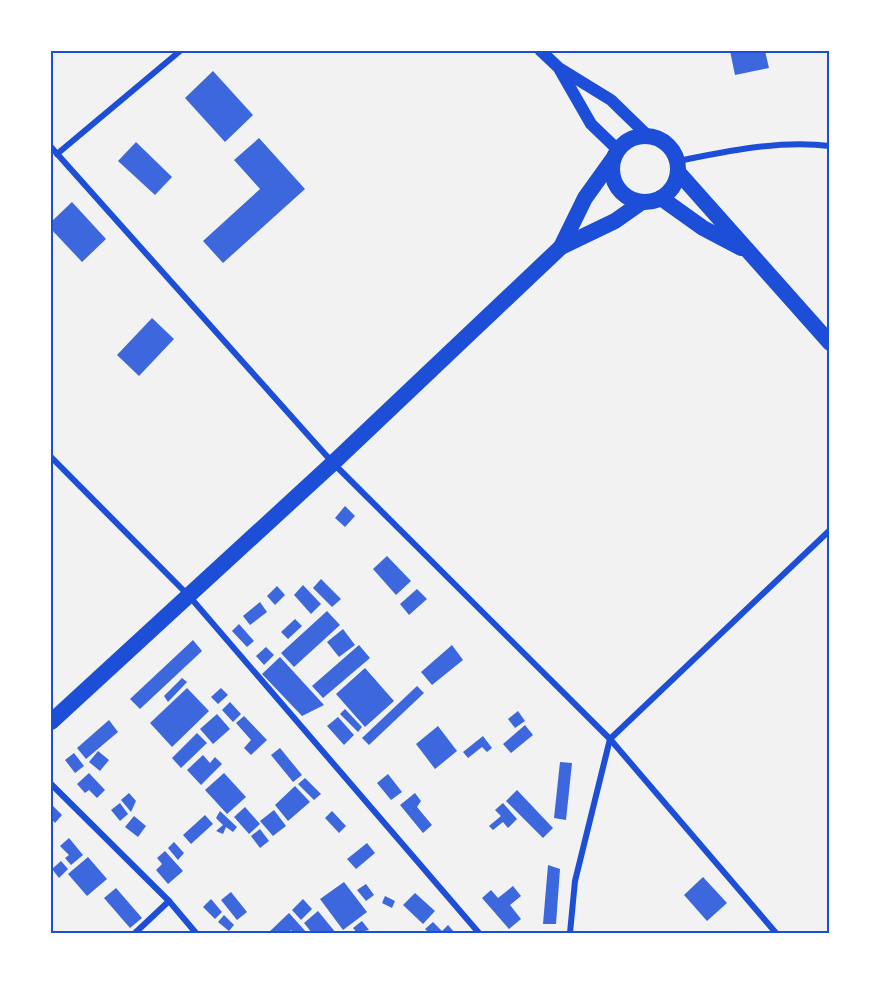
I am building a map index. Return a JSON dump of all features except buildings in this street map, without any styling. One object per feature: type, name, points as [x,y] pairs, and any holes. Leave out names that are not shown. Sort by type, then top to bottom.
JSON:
[{"type":"highway","points":[[561,247],[585,198],[616,154],[631,139],[647,135],[661,139],[672,148],[678,166],[748,251],[830,343]]},
{"type":"highway","points":[[616,154],[612,168],[618,187],[624,195],[642,202]]},
{"type":"highway","points":[[51,722],[190,597],[561,247],[615,221],[642,202],[661,198],[670,192],[678,166]]},
{"type":"highway","points":[[661,198],[704,228],[748,251]]},
{"type":"main road","points":[[542,51],[559,68],[611,100],[647,135]]},
{"type":"main road","points":[[559,68],[591,124],[616,154]]},
{"type":"street","points":[[57,154],[180,51]]},
{"type":"street","points":[[678,166],[748,148],[798,142],[830,146]]},
{"type":"street","points":[[51,147],[333,463],[609,739],[776,933]]},
{"type":"street","points":[[51,457],[190,597],[479,933]]},
{"type":"street","points":[[570,933],[575,881],[609,739],[830,530]]},
{"type":"street","points":[[51,784],[169,901],[196,933]]},
{"type":"street","points":[[135,933],[169,901]]}]
